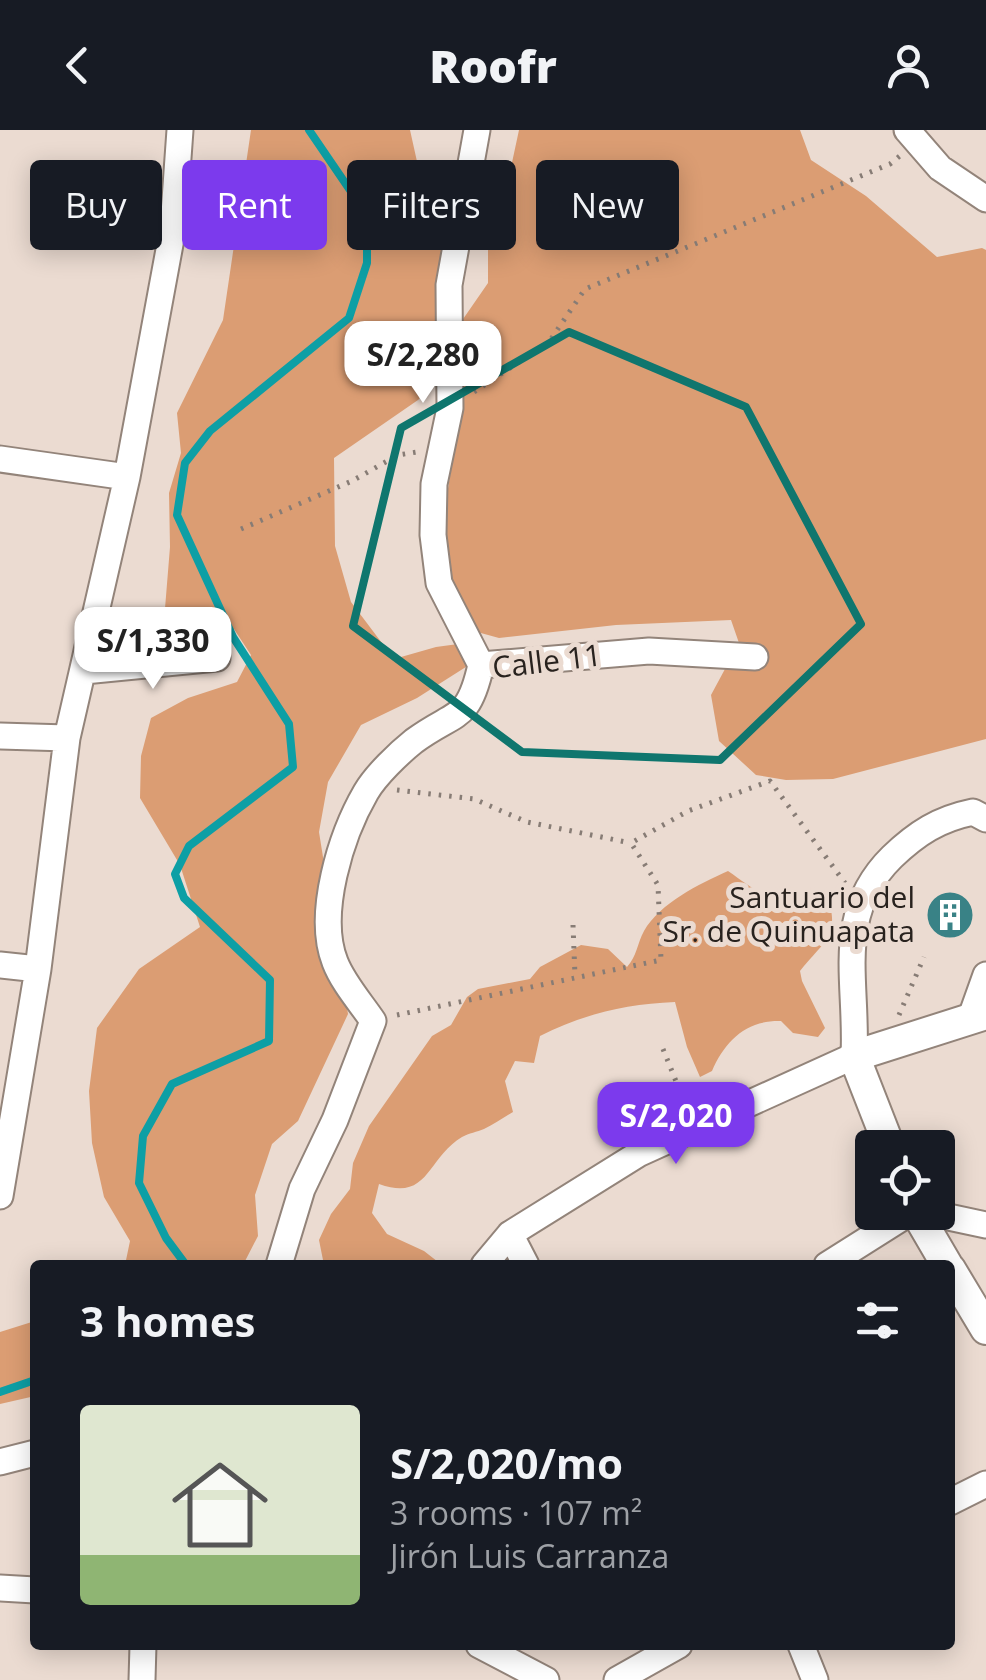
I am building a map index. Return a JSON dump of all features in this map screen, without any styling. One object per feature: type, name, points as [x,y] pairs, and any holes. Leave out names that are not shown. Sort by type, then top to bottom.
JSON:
[{"type":"street","points":[[2,1181],[38,969],[67,738],[127,477],[173,228],[180,130]]},
{"type":"street","points":[[476,130],[449,285],[450,408],[434,484],[433,534],[440,583],[481,665]]},
{"type":"street","points":[[911,137],[940,168],[986,199]]},
{"type":"street","points":[[0,459],[127,477]]},
{"type":"street","name":"Calle 11","points":[[373,1021],[335,963],[328,930],[332,885],[344,841],[368,788],[413,742],[463,712],[474,696],[481,665],[650,651],[755,656]]},
{"type":"street","points":[[84,671],[217,658]]},
{"type":"street","points":[[0,736],[67,738]]},
{"type":"street","points":[[884,1130],[854,1047],[852,983],[859,902],[880,869],[932,824],[972,812],[986,819]]},
{"type":"street","points":[[0,965],[38,969]]},
{"type":"street","points":[[488,1260],[510,1234],[640,1153],[854,1047],[978,1015],[986,975]]},
{"type":"street","points":[[281,1260],[302,1189],[373,1021]]},
{"type":"street","points":[[955,1218],[986,1225]]},
{"type":"street","points":[[835,1260],[884,1230]]},
{"type":"street","points":[[925,1230],[945,1260]]},
{"type":"street","points":[[510,1234],[523,1260]]},
{"type":"street","points":[[955,1277],[986,1329]]},
{"type":"street","points":[[0,1462],[30,1454]]},
{"type":"street","points":[[955,1500],[986,1484]]},
{"type":"street","points":[[0,1588],[30,1590]]},
{"type":"street","points":[[142,1650],[142,1680]]},
{"type":"street","points":[[489,1650],[546,1680]]},
{"type":"street","points":[[617,1680],[670,1650]]},
{"type":"street","points":[[803,1650],[816,1680]]},
{"type":"path","points":[[450,408],[550,342],[585,289],[890,164],[911,137]]},
{"type":"path","points":[[241,528],[352,481],[398,455],[444,446]]},
{"type":"path","points":[[368,788],[474,799],[555,830],[631,843],[688,811],[770,780],[859,902]]},
{"type":"path","points":[[373,1021],[660,960],[658,885],[631,843]]},
{"type":"path","points":[[573,925],[576,976]]},
{"type":"path","points":[[854,1047],[893,1026],[924,957]]},
{"type":"path","points":[[663,1048],[695,1127]]},
{"type":"highlighted area","points":[[569,332],[746,407],[861,624],[720,760],[522,752],[353,626],[401,428]]},
{"type":"shaded area","points":[[251,130],[410,130],[417,160],[347,160],[347,250],[450,250],[455,365],[418,400],[334,458],[335,546],[351,602],[394,659],[473,642],[469,665],[417,698],[361,725],[328,782],[319,832],[348,1014],[298,1121],[272,1144],[255,1195],[258,1236],[246,1260],[126,1260],[130,1241],[104,1197],[92,1143],[89,1091],[97,1028],[139,969],[200,927],[180,865],[140,798],[141,756],[151,718],[188,698],[237,682],[251,655],[234,629],[178,647],[163,633],[170,547],[169,493],[181,453],[177,413],[223,320],[233,250],[327,250],[327,160],[247,160]]},
{"type":"shaded area","points":[[519,130],[800,130],[811,160],[866,196],[937,257],[986,250],[986,739],[833,779],[786,780],[756,775],[719,741],[711,695],[739,643],[731,620],[616,625],[499,638],[470,630],[448,585],[442,528],[466,371],[459,355],[461,322],[488,283],[488,250],[516,250],[516,160],[513,160]]},
{"type":"shaded area","points":[[728,871],[767,896],[786,899],[808,889],[826,893],[831,928],[800,971],[825,1028],[818,1037],[793,1033],[781,1021],[757,1024],[738,1034],[723,1050],[712,1071],[700,1077],[675,1002],[606,1012],[556,1028],[540,1036],[534,1063],[515,1061],[505,1081],[513,1112],[462,1137],[418,1183],[395,1188],[379,1184],[372,1213],[387,1234],[436,1260],[323,1260],[319,1240],[331,1214],[350,1189],[353,1163],[369,1126],[432,1036],[451,1025],[467,997],[478,989],[530,979],[540,967],[581,945],[608,949],[627,967],[651,921],[693,888]]},
{"type":"shaded area","points":[[30,1323],[30,1397],[0,1404],[0,1332]]},
{"type":"waterway","points":[[182,1260],[166,1238],[139,1183],[143,1136],[172,1084],[269,1041],[270,980],[184,898],[175,874],[189,846],[293,767],[289,724],[233,637],[177,515],[185,463],[210,431],[349,318],[367,263],[367,215],[309,130]]},
{"type":"waterway","points":[[0,1392],[30,1382]]},
{"type":"place","name":"Santuario del Sr. de Quinuapata","points":[[950,915]]}]
